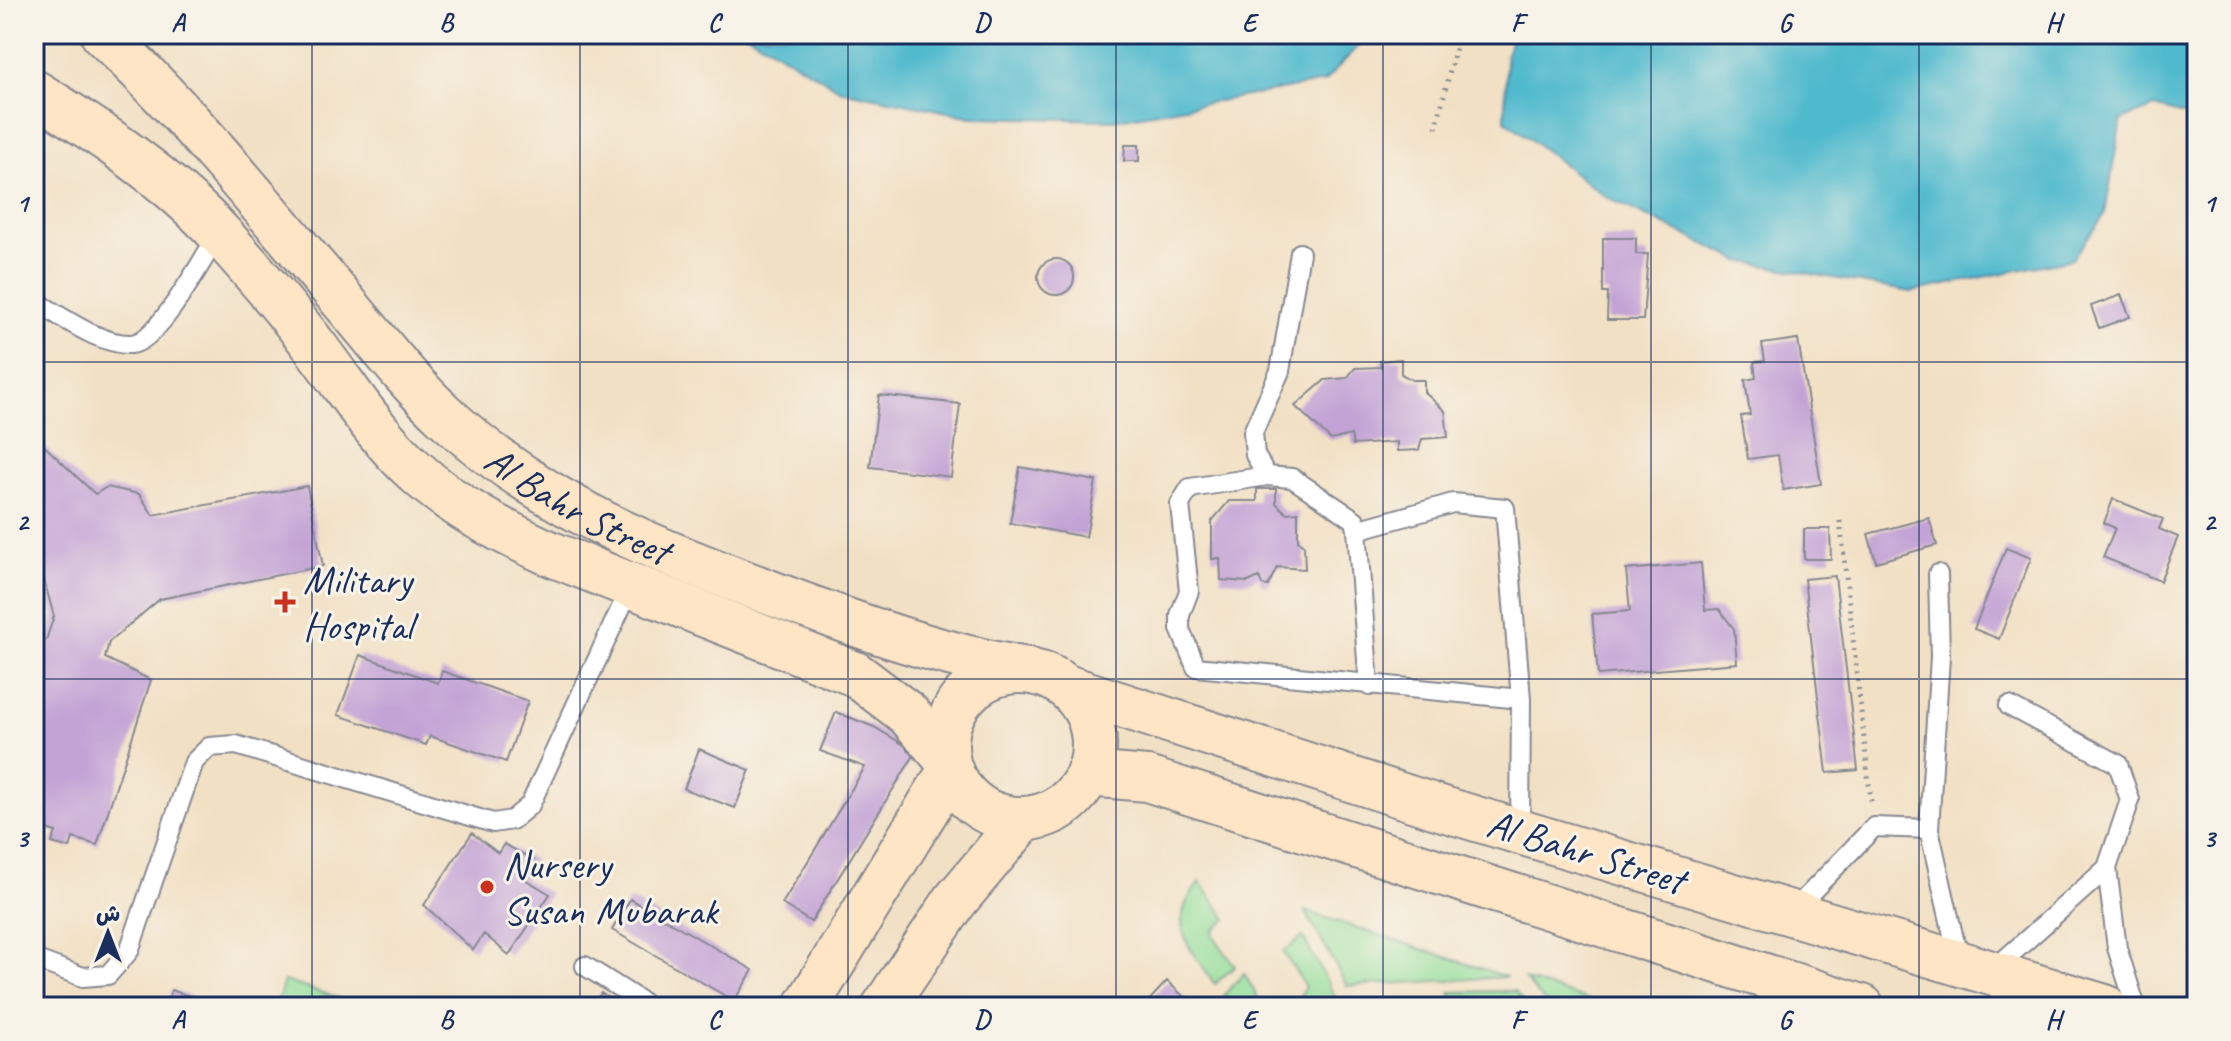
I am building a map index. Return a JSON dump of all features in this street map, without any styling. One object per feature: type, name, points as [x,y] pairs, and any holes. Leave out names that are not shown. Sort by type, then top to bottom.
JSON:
[{"type":"main road","name":"Al Bahr Street","points":[[103,34],[157,87],[390,360],[446,417],[508,467],[576,511],[648,547],[880,634],[978,662],[1028,670]]},
{"type":"main road","name":"Al Bahr Street","points":[[34,92],[121,150],[219,233],[315,347],[380,436],[416,472],[456,504],[500,530],[631,586],[855,674],[908,714],[947,765]]},
{"type":"main road","points":[[855,674],[880,634]]},
{"type":"main road","points":[[1028,670],[1050,675],[1069,688],[1088,712],[1095,743],[1089,774],[1074,797],[1051,813],[1023,820],[993,815],[966,798],[947,765],[947,723],[964,693],[994,674],[1028,670]]},
{"type":"main road","name":"Al Bahr Street","points":[[1069,688],[1440,808],[2105,1007]]},
{"type":"main road","points":[[806,1007],[947,765]]},
{"type":"main road","name":"Al Bahr Street","points":[[1089,774],[1147,779],[1432,867],[1862,1007]]},
{"type":"main road","points":[[1432,867],[1440,808]]},
{"type":"main road","points":[[884,1007],[955,901],[1023,820]]},
{"type":"lane","points":[[34,301],[110,340],[134,344],[154,333],[219,233]]},
{"type":"lane","points":[[1267,476],[1255,455],[1253,432],[1280,371],[1300,253]]},
{"type":"lane","points":[[1369,686],[1355,520],[1292,478],[1267,476],[1190,488],[1180,504],[1189,591],[1180,615],[1180,629],[1196,667],[1369,686],[1521,699]]},
{"type":"lane","points":[[1357,530],[1453,503],[1505,508],[1521,699],[1520,832]]},
{"type":"lane","points":[[1938,574],[1940,657],[1929,829],[1975,968],[2107,868]]},
{"type":"lane","points":[[34,959],[83,977],[108,975],[129,951],[194,762],[209,747],[236,745],[493,823],[512,820],[530,805],[631,586]]},
{"type":"lane","points":[[2009,706],[2118,764],[2130,800],[2107,868],[2117,948],[2136,1007]]},
{"type":"lane","points":[[1791,912],[1874,827],[1929,829]]},
{"type":"lane","points":[[585,966],[650,1007]]},
{"type":"path","points":[[1436,128],[1459,34]]},
{"type":"path","points":[[1840,521],[1874,827]]},
{"type":"green space","points":[[1200,882],[1227,919],[1214,930],[1213,935],[1235,966],[1215,984],[1189,947],[1182,923],[1189,897]]},
{"type":"green space","points":[[1305,911],[1507,977],[1347,986]]},
{"type":"green space","points":[[1303,937],[1340,1007],[1305,1007],[1300,997],[1305,986],[1283,952]]},
{"type":"green space","points":[[1244,973],[1263,1007],[1233,1007],[1224,995]]},
{"type":"green space","points":[[1525,980],[1610,1007],[1549,1007]]},
{"type":"green space","points":[[284,981],[367,1007],[276,1007]]},
{"type":"green space","points":[[1514,991],[1528,1007],[1455,1007],[1450,992]]},
{"type":"water","points":[[747,34],[1370,34],[1324,82],[1113,120],[972,117],[841,90]]},
{"type":"water","points":[[1512,34],[2197,34],[2197,119],[2155,107],[2121,120],[2105,214],[2072,259],[1911,292],[1740,261],[1606,197],[1505,120],[1506,56]]},
{"type":"building","points":[[1125,145],[1139,145],[1139,161],[1124,161]]},
{"type":"building","points":[[1603,238],[1636,238],[1636,254],[1648,254],[1643,320],[1607,320],[1608,293],[1603,293]]},
{"type":"building","points":[[1056,259],[1069,264],[1074,277],[1069,290],[1056,295],[1043,290],[1038,277],[1043,264]]},
{"type":"building","points":[[2121,295],[2130,317],[2099,328],[2091,306]]},
{"type":"building","points":[[1798,339],[1821,484],[1783,490],[1778,455],[1748,459],[1741,416],[1750,415],[1745,380],[1756,378],[1754,362],[1765,361],[1762,344]]},
{"type":"building","points":[[1401,359],[1401,374],[1412,380],[1424,380],[1424,392],[1445,411],[1448,437],[1422,439],[1419,450],[1397,451],[1397,442],[1353,445],[1351,435],[1331,440],[1295,406],[1325,380],[1347,378],[1355,368],[1381,367],[1380,361]]},
{"type":"building","points":[[879,395],[960,404],[951,477],[870,467]]},
{"type":"building","points":[[34,436],[95,494],[107,487],[139,494],[153,515],[307,486],[323,566],[160,599],[109,642],[105,658],[151,680],[97,845],[73,838],[70,848],[52,843],[56,832],[34,825],[34,637],[46,640],[54,616],[34,545]]},
{"type":"building","points":[[1020,467],[1096,481],[1086,537],[1010,523]]},
{"type":"building","points":[[1257,489],[1276,489],[1276,503],[1286,513],[1298,512],[1298,540],[1304,546],[1305,569],[1277,567],[1268,586],[1262,585],[1259,577],[1248,582],[1221,580],[1220,558],[1212,559],[1212,521],[1229,501],[1257,501]]},
{"type":"building","points":[[2113,499],[2163,519],[2159,529],[2178,537],[2160,581],[2103,557],[2115,528],[2104,523]]},
{"type":"building","points":[[1929,518],[1937,545],[1876,562],[1868,534]]},
{"type":"building","points":[[1804,529],[1830,529],[1831,559],[1804,559]]},
{"type":"building","points":[[2006,548],[2031,558],[1999,639],[1974,629]]},
{"type":"building","points":[[1701,563],[1705,610],[1719,609],[1734,629],[1737,663],[1598,675],[1592,614],[1630,611],[1626,570]]},
{"type":"building","points":[[1835,576],[1858,770],[1827,773],[1804,579]]},
{"type":"building","points":[[360,655],[438,683],[442,671],[528,701],[506,762],[430,736],[426,745],[338,715]]},
{"type":"building","points":[[836,712],[874,727],[916,752],[811,922],[782,904],[865,767],[820,751]]},
{"type":"building","points":[[699,749],[750,770],[735,808],[684,789]]},
{"type":"building","name":"Nursery Susan Mubarak","points":[[472,833],[498,853],[504,844],[534,860],[525,879],[550,894],[509,955],[484,934],[473,950],[424,905]]},
{"type":"building","points":[[630,899],[753,970],[734,1001],[612,930]]},
{"type":"building","points":[[1167,981],[1195,1007],[1143,1007]]},
{"type":"building","points":[[171,990],[221,1006],[221,1007],[166,1007]]},
{"type":"building","points":[[601,993],[623,1007],[592,1007]]},
{"type":"place","name":"Military Hospital","points":[[285,602]]},
{"type":"place","name":"Nursery Susan Mubarak","points":[[487,887]]}]
